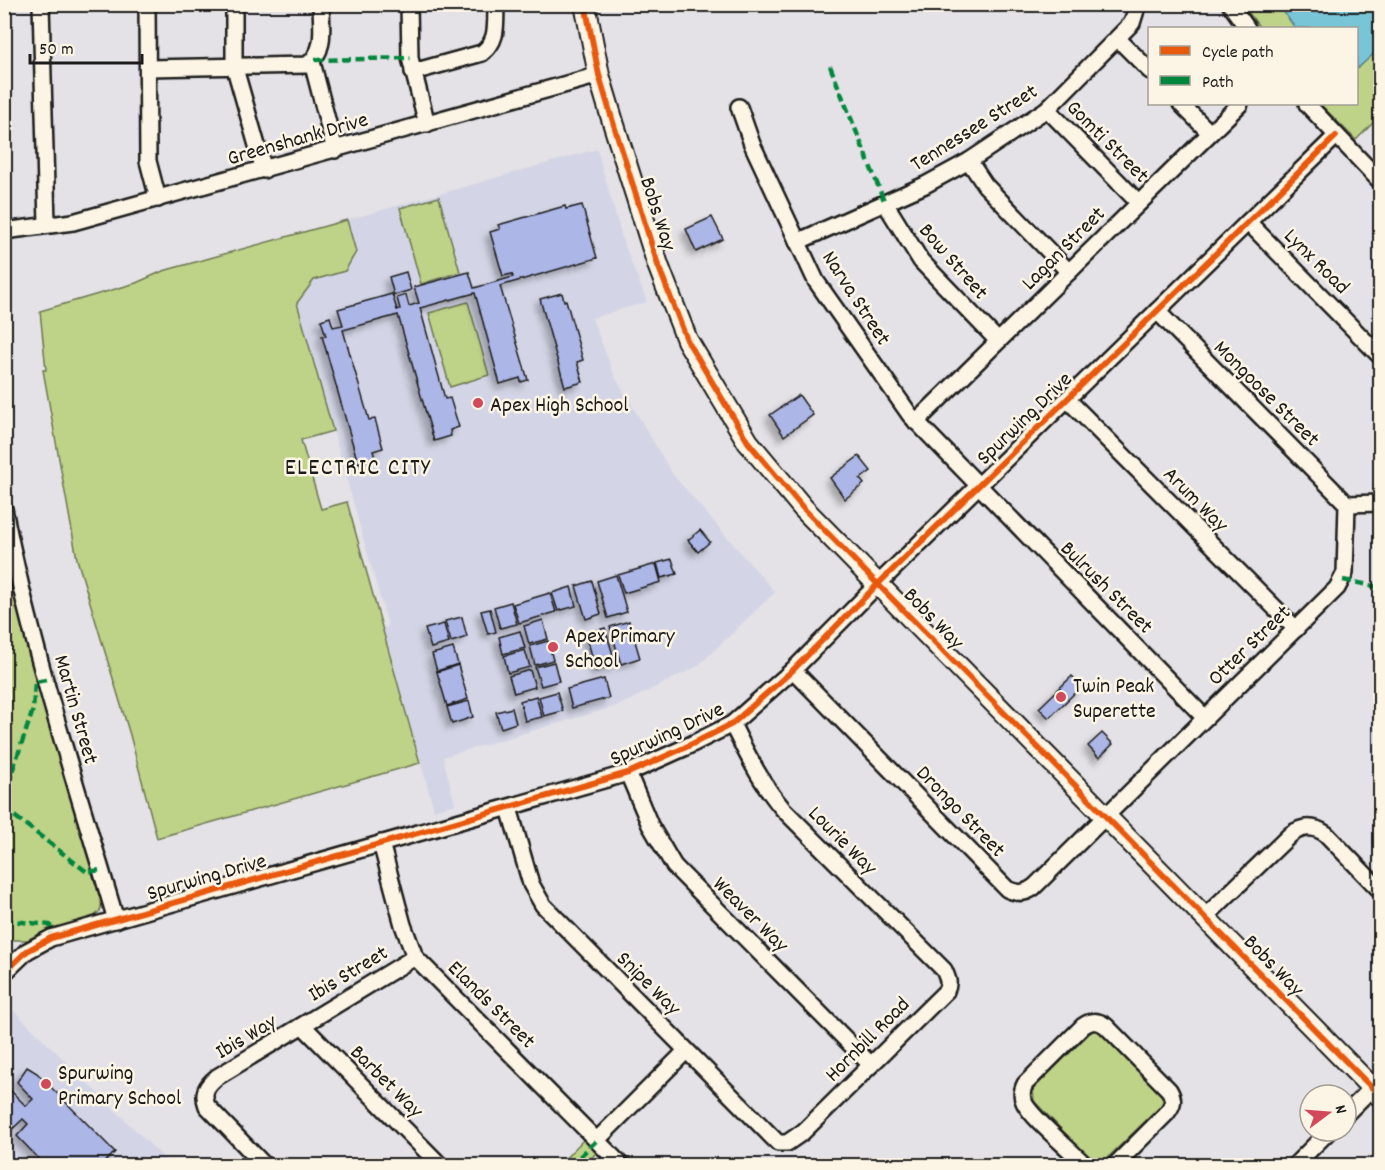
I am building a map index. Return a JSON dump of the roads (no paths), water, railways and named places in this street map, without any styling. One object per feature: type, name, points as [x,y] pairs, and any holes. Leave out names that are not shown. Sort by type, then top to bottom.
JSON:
[{"type":"street","points":[[41,4],[47,224]]},
{"type":"street","points":[[147,4],[148,161],[158,199]]},
{"type":"street","points":[[234,4],[234,65],[264,170]]},
{"type":"street","points":[[148,68],[234,65],[297,67],[307,65],[320,52],[321,4]]},
{"type":"street","points":[[409,4],[409,43],[413,72],[428,124]]},
{"type":"street","points":[[413,72],[482,52],[490,47],[495,38],[496,4]]},
{"type":"street","name":"Bobs Way","points":[[585,4],[599,75],[655,258],[687,340],[748,442],[803,508],[1376,1092]]},
{"type":"street","name":"Tennessee Street","points":[[798,242],[925,185],[969,161],[1047,109],[1132,23],[1138,4]]},
{"type":"street","points":[[1230,4],[1246,27]]},
{"type":"street","points":[[1118,39],[1148,70]]},
{"type":"street","points":[[312,62],[335,150]]},
{"type":"street","name":"Greenshank Drive","points":[[4,231],[73,222],[599,75]]},
{"type":"street","points":[[1182,105],[1210,134]]},
{"type":"street","name":"Lagan Street","points":[[916,422],[1239,105]]},
{"type":"street","points":[[1307,105],[1380,181]]},
{"type":"street","name":"Narva Street","points":[[739,107],[752,144],[816,281],[916,422],[978,486]]},
{"type":"street","name":"Gomti Street","points":[[1047,109],[1139,203]]},
{"type":"street","name":"Spurwing Drive","points":[[4,973],[27,951],[51,938],[628,773],[732,724],[793,670],[1336,136]]},
{"type":"street","points":[[969,161],[985,185],[1069,272]]},
{"type":"street","name":"Bow Street","points":[[885,203],[921,261],[998,341]]},
{"type":"street","name":"Lynx Road","points":[[1248,222],[1380,356]]},
{"type":"street","name":"Mongoose Street","points":[[1157,311],[1347,504]]},
{"type":"street","name":"Arum Way","points":[[1067,399],[1296,629]]},
{"type":"street","name":"Bulrush Street","points":[[978,486],[1205,717]]},
{"type":"street","points":[[1347,504],[1380,503]]},
{"type":"street","name":"Otter Street","points":[[1105,816],[1337,588],[1343,580],[1345,567],[1347,504]]},
{"type":"street","name":"Martin Street","points":[[5,516],[18,577],[43,668],[116,920]]},
{"type":"street","name":"Drongo Street","points":[[793,670],[1003,885],[1013,892],[1024,892],[1034,887],[1105,816]]},
{"type":"street","name":"Lourie Way","points":[[732,724],[768,792],[944,970]]},
{"type":"street","name":"Weaver Way","points":[[628,773],[650,825],[674,866],[871,1065]]},
{"type":"street","name":"Snipe Way","points":[[508,808],[531,884],[543,904],[778,1143],[787,1143],[803,1132]]},
{"type":"street","points":[[1204,917],[1290,835],[1301,828],[1314,828],[1326,834],[1380,890]]},
{"type":"street","name":"Elands Street","points":[[381,843],[403,925],[415,957],[622,1166]]},
{"type":"street","name":"Ibis Street","points":[[303,1026],[415,957]]},
{"type":"street","name":"Hornbill Road","points":[[803,1132],[946,991],[949,985],[944,970]]},
{"type":"street","points":[[1086,1166],[1032,1113],[1022,1099],[1022,1091],[1024,1084],[1083,1026],[1094,1021],[1106,1026],[1169,1090],[1173,1101],[1172,1107],[1166,1114],[1114,1166]]},
{"type":"street","name":"Ibis Way","points":[[265,1166],[207,1106],[204,1094],[210,1083],[303,1026]]},
{"type":"street","name":"Barbet Way","points":[[303,1026],[441,1166]]},
{"type":"street","points":[[597,1140],[686,1051]]},
{"type":"street","points":[[1358,1105],[1376,1092]]},
{"type":"street","points":[[1294,1166],[1317,1143]]},
{"type":"water","points":[[1279,5],[1380,5],[1380,48],[1358,68],[1358,27],[1294,27]]},
{"type":"place","name":"Apex High School","points":[[478,403]]},
{"type":"place","name":"Apex Primary School","points":[[553,647]]},
{"type":"place","name":"Twin Peak Superette","points":[[1061,697]]},
{"type":"place","name":"Spurwing Primary School","points":[[46,1084]]},
{"type":"district","name":"ELECTRIC CITY","points":[[358,466]]}]
